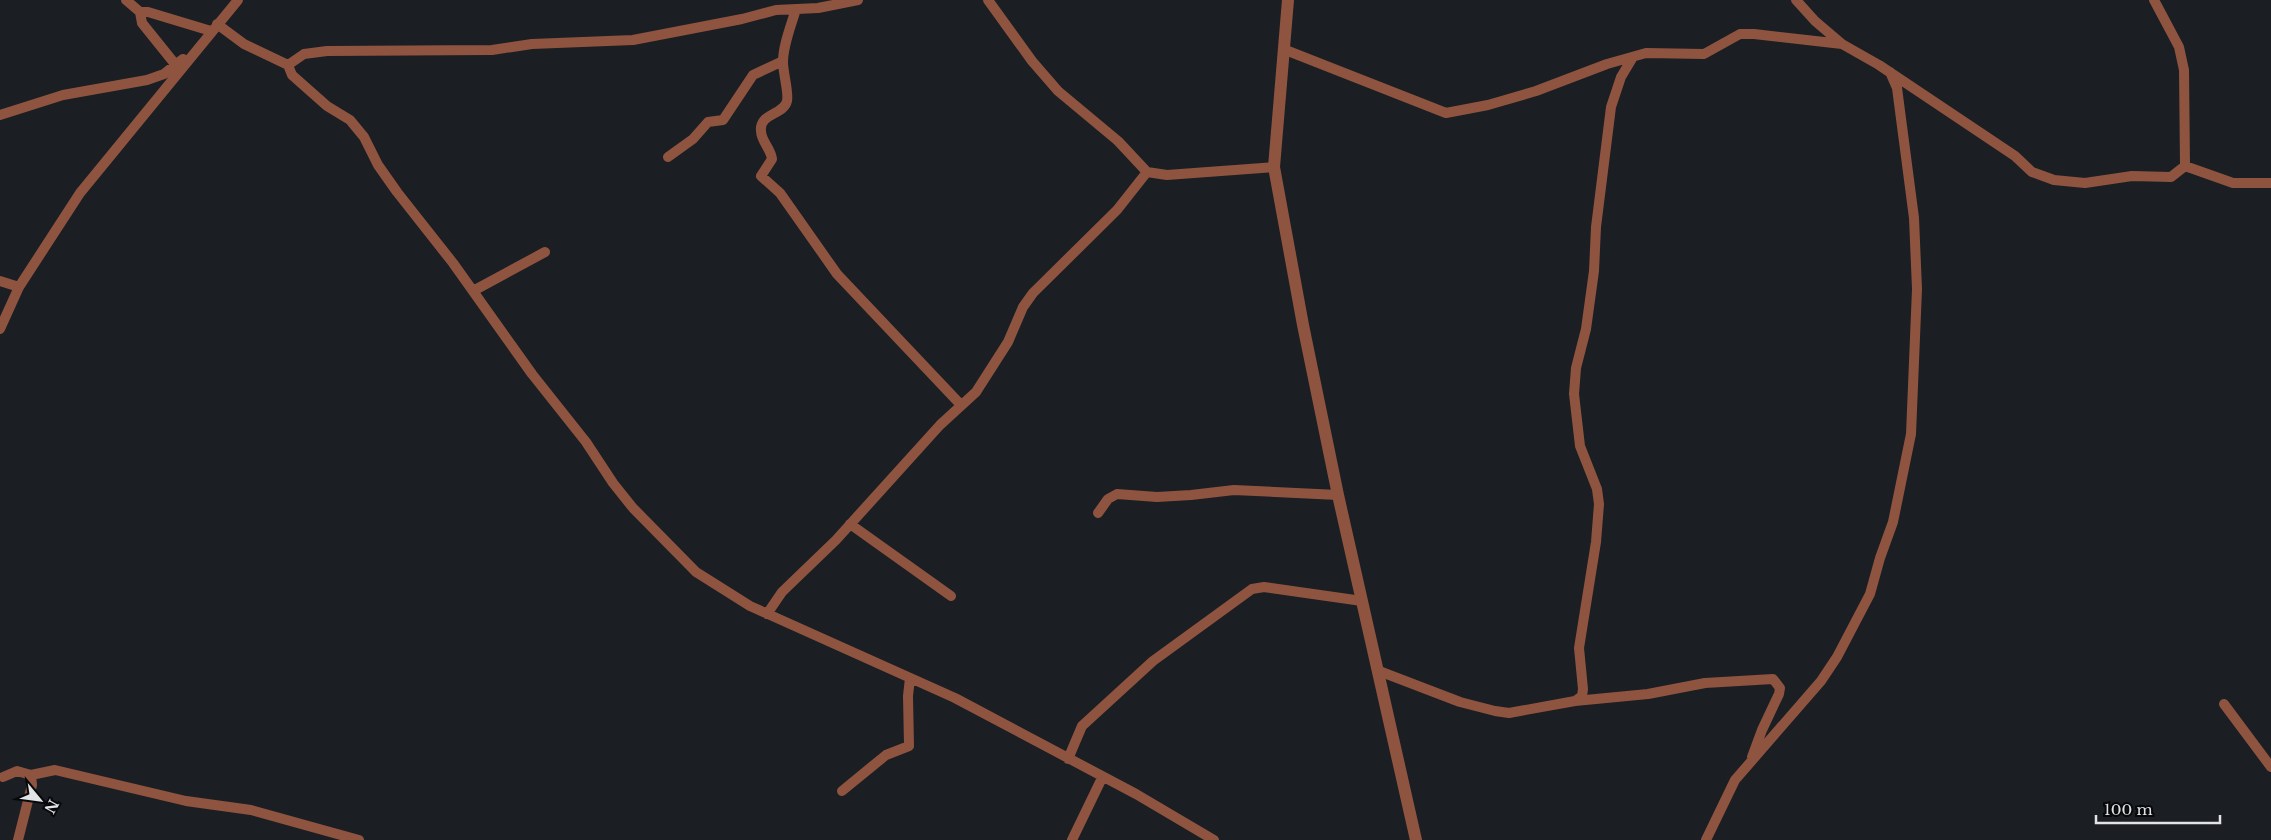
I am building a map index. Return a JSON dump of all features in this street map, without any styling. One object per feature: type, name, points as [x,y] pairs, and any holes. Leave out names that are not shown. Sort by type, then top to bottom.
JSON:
[{"type":"street","points":[[126,0],[140,12],[142,23],[178,67]]},
{"type":"street","points":[[0,329],[19,287],[80,193],[178,67],[196,50],[238,0]]},
{"type":"street","points":[[288,66],[304,54],[327,51],[492,50],[532,44],[632,40],[742,19],[776,10],[818,8],[858,0]]},
{"type":"street","points":[[988,0],[1032,61],[1058,91],[1118,141],[1147,172],[1167,175],[1274,167]]},
{"type":"street","points":[[1288,0],[1274,167],[1303,325],[1338,495],[1416,840]]},
{"type":"street","points":[[1796,0],[1815,21],[1842,44],[1890,72],[2015,156],[2032,172],[2054,180],[2085,183],[2132,176],[2171,177],[2185,166]]},
{"type":"street","points":[[2154,0],[2179,47],[2184,70],[2185,166]]},
{"type":"street","points":[[796,10],[783,61],[784,82],[788,98],[784,108],[766,118],[762,124],[760,132],[772,160],[761,176],[780,193],[836,274],[961,405]]},
{"type":"street","points":[[140,12],[148,12],[214,28],[288,66],[292,75],[327,106],[350,120],[364,137],[378,165],[473,291],[532,374],[586,442],[633,508],[696,572],[767,614],[955,698],[1102,778],[1136,794],[1214,840]]},
{"type":"street","points":[[1283,49],[1446,113],[1488,105],[1536,91],[1646,53],[1704,54],[1740,34],[1842,44]]},
{"type":"street","points":[[1575,702],[1582,696],[1583,689],[1579,648],[1599,504],[1597,489],[1580,446],[1574,394],[1576,368],[1586,329],[1594,271],[1596,227],[1611,107],[1621,77],[1633,57]]},
{"type":"street","points":[[668,156],[689,142],[708,122],[723,120],[753,75],[783,61]]},
{"type":"street","points":[[0,115],[63,95],[147,80],[178,67]]},
{"type":"street","points":[[1706,840],[1735,780],[1821,681],[1861,614],[1870,594],[1893,522],[1911,434],[1917,289],[1914,218],[1897,88],[1890,72]]},
{"type":"street","points":[[2185,166],[2233,183],[2271,183]]},
{"type":"street","points":[[767,614],[782,592],[850,524],[940,424],[976,392],[996,363],[1008,342],[1023,307],[1033,293],[1117,210],[1147,172]]},
{"type":"street","points":[[473,291],[545,252]]},
{"type":"street","points":[[0,282],[19,287]]},
{"type":"street","points":[[1098,513],[1108,499],[1117,494],[1166,496],[1234,490],[1338,495]]},
{"type":"street","points":[[850,524],[951,596]]},
{"type":"street","points":[[1068,759],[1082,726],[1153,661],[1252,588],[1264,587],[1362,601]]},
{"type":"street","points":[[1379,671],[1460,702],[1509,713],[1575,702],[1648,694],[1705,683],[1773,679],[1780,688],[1779,694],[1762,730],[1751,761]]},
{"type":"street","points":[[842,790],[886,755],[909,746],[908,696],[910,678]]},
{"type":"street","points":[[2224,704],[2271,767]]},
{"type":"street","points":[[3,777],[16,771],[30,775],[55,770],[186,801],[251,810],[359,840]]},
{"type":"street","points":[[18,840],[32,785],[30,775]]},
{"type":"street","points":[[1072,840],[1102,778]]}]
